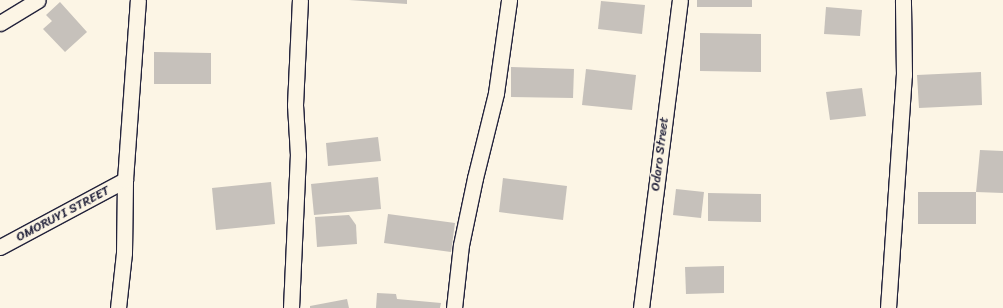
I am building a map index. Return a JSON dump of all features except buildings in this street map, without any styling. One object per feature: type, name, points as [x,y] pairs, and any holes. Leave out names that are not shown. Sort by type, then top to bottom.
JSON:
[{"type":"street","points":[[0,23],[38,0]]},
{"type":"street","points":[[118,308],[124,253],[125,180],[138,0]]},
{"type":"street","points":[[291,308],[298,155],[295,105],[300,0]]},
{"type":"street","points":[[454,308],[461,245],[475,178],[496,93],[509,0]]},
{"type":"street","name":"Odaro Street","points":[[641,308],[680,0]]},
{"type":"street","points":[[888,308],[904,75],[903,0]]},
{"type":"street","name":"OMORUYI STREET","points":[[0,247],[125,180]]}]
